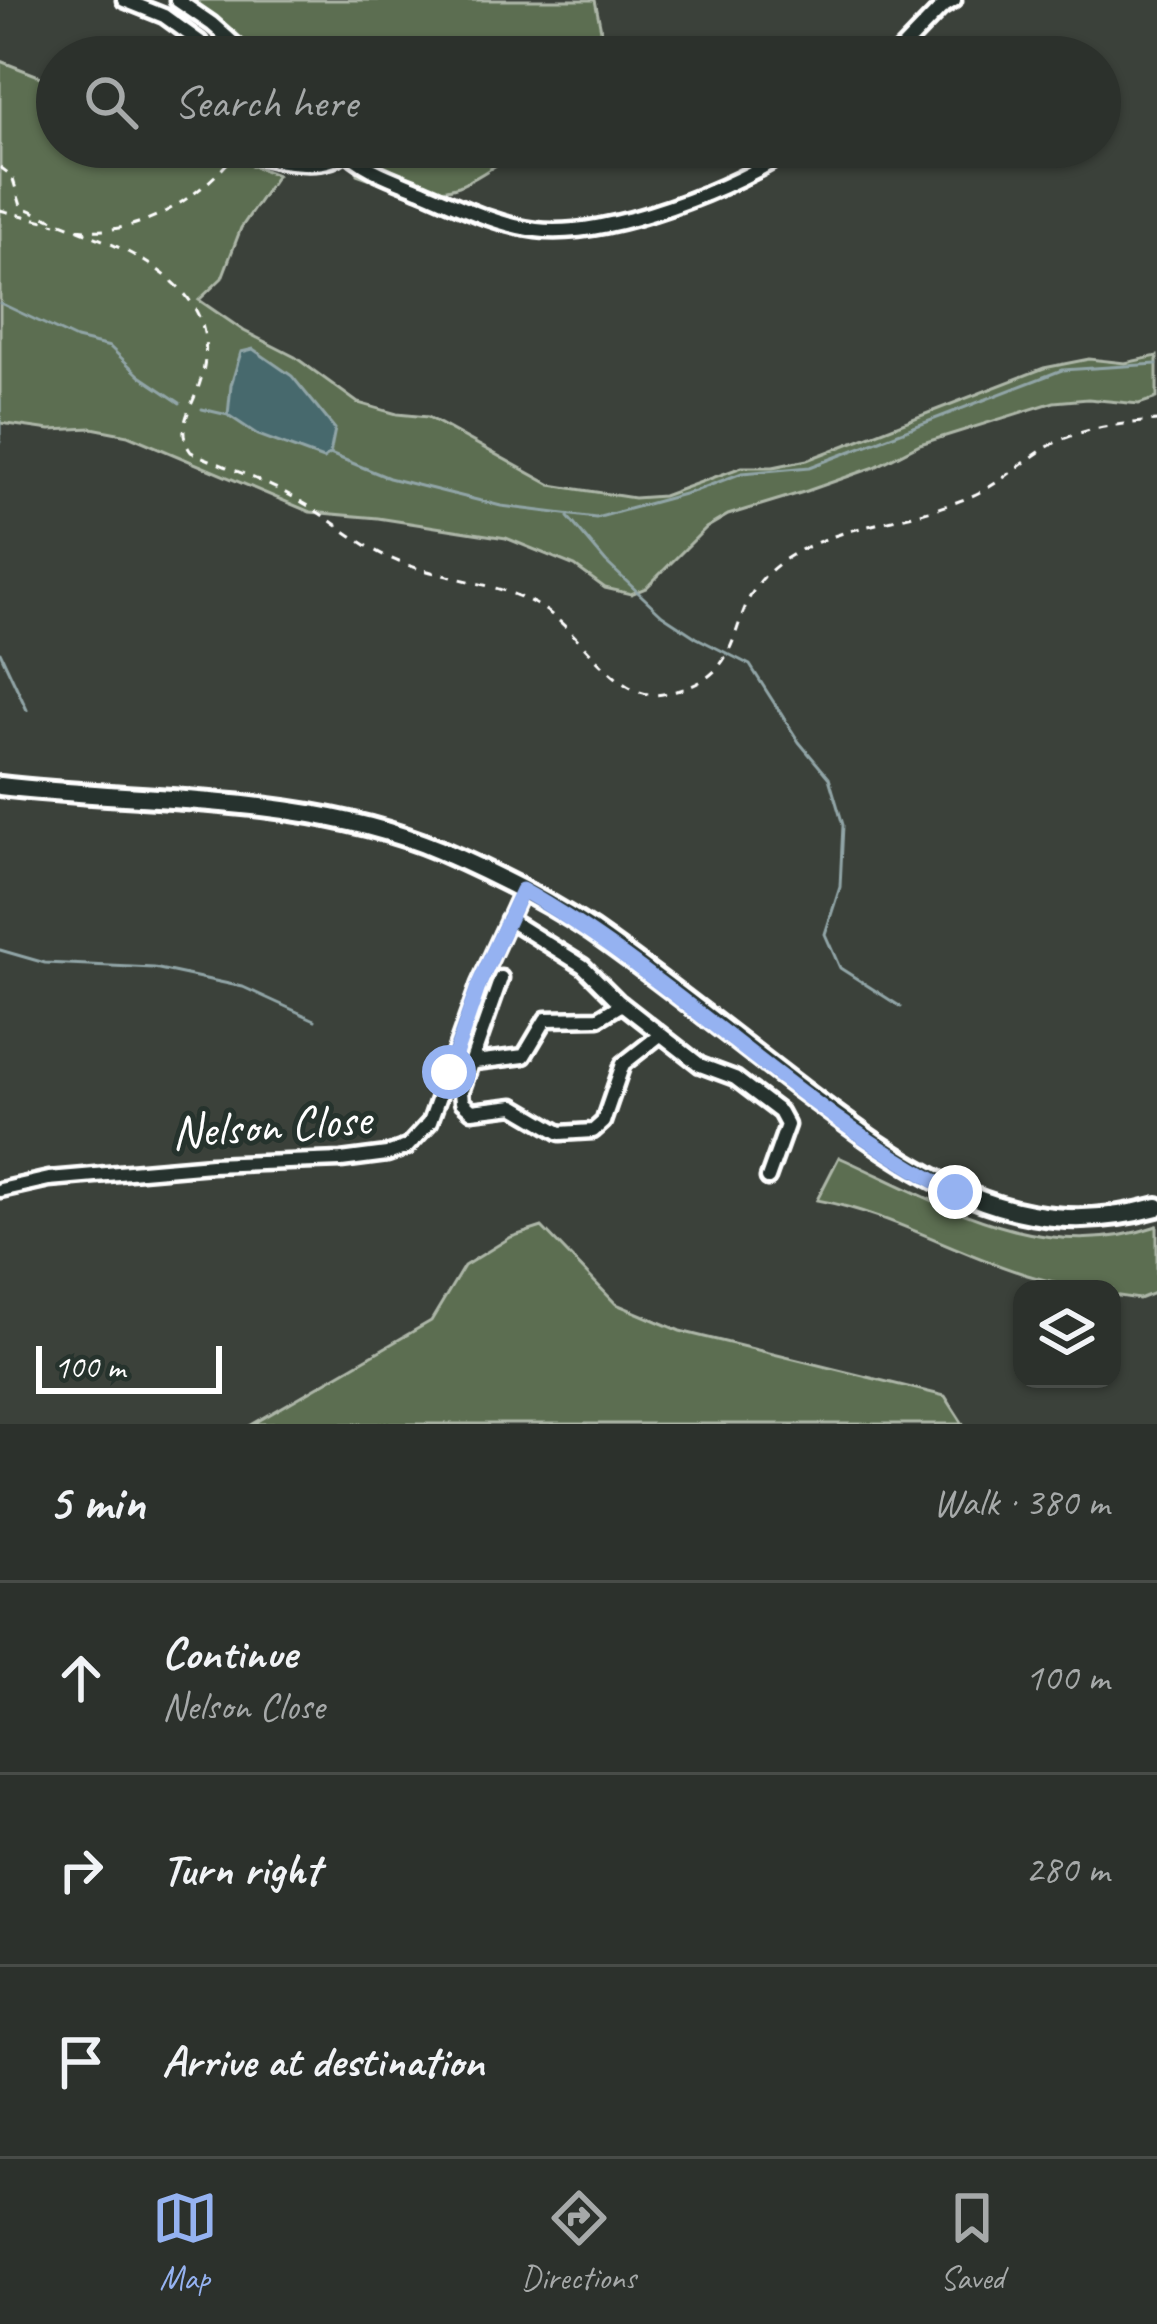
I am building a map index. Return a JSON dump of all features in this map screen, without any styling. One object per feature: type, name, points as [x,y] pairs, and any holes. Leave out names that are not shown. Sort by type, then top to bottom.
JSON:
[{"type":"main road","points":[[0,786],[283,811],[349,823],[434,848],[522,890],[592,931],[886,1151],[955,1192],[1017,1213],[1050,1218],[1084,1220],[1157,1208]]},
{"type":"street","points":[[124,0],[164,16],[192,36]]},
{"type":"street","points":[[177,0],[225,36]]},
{"type":"street","points":[[916,36],[953,0]]},
{"type":"street","points":[[371,168],[472,212],[525,228],[572,231],[595,229],[675,204],[762,168]]},
{"type":"street","name":"Nelson Close","points":[[0,1190],[49,1179],[341,1160],[407,1147],[430,1122],[479,984],[522,890]]},
{"type":"street","points":[[508,919],[583,966],[622,1004],[700,1065],[734,1078],[780,1112],[787,1126],[768,1178]]},
{"type":"street","points":[[501,979],[461,1095],[468,1108],[483,1112],[514,1106],[560,1133],[585,1133],[603,1122],[622,1064],[660,1035]]},
{"type":"street","points":[[475,1062],[524,1056],[546,1019],[599,1018],[622,1004]]},
{"type":"path","points":[[0,167],[12,176],[21,206],[165,272],[180,284],[194,307],[204,348],[201,380],[183,426],[183,440],[191,452],[281,491],[399,562],[532,603],[569,628],[618,679],[643,694],[693,687],[719,667],[736,640],[756,588],[796,552],[983,490],[1066,437],[1157,421]]},
{"type":"path","points":[[0,210],[96,232],[118,229],[183,203],[222,168]]},
{"type":"green space","points":[[183,0],[595,0],[602,35],[233,36]]},
{"type":"green space","points":[[0,61],[36,75],[36,168],[258,168],[277,175],[241,228],[222,278],[199,300],[244,331],[295,357],[358,403],[428,417],[551,485],[634,498],[663,496],[742,467],[807,460],[1044,368],[1089,359],[1125,363],[1157,356],[1157,398],[1139,404],[1088,399],[1054,402],[920,444],[875,467],[728,515],[706,528],[646,588],[631,594],[605,588],[575,566],[506,538],[310,512],[128,435],[92,428],[50,430],[0,423]]},
{"type":"green space","points":[[357,168],[490,168],[459,186],[434,190],[394,186],[357,174]]},
{"type":"green space","points":[[839,1157],[955,1210],[1033,1234],[1073,1239],[1157,1226],[1157,1292],[1139,1299],[1121,1296],[1121,1280],[1036,1278],[891,1222],[817,1200]]},
{"type":"green space","points":[[542,1227],[616,1304],[680,1331],[945,1396],[963,1424],[253,1424],[431,1321],[464,1266],[511,1237]]},
{"type":"water","points":[[253,349],[292,376],[335,429],[330,454],[323,459],[258,435],[228,415],[241,352]]},
{"type":"waterway","points":[[0,303],[76,339],[110,347],[140,376],[180,403]]},
{"type":"waterway","points":[[330,454],[389,478],[501,506],[596,518],[742,473],[810,467],[1062,370],[1157,364]]},
{"type":"waterway","points":[[0,399],[0,442]]},
{"type":"waterway","points":[[202,409],[228,415]]},
{"type":"waterway","points":[[568,517],[606,562],[662,615],[750,665],[799,742],[829,778],[843,825],[840,887],[825,934],[840,968],[901,1007]]},
{"type":"waterway","points":[[0,652],[27,710]]},
{"type":"waterway","points":[[0,950],[45,963],[154,968],[243,987],[315,1020]]},
{"type":"route","points":[[449,1072],[479,984],[522,890],[592,931],[886,1151],[955,1192]]}]
